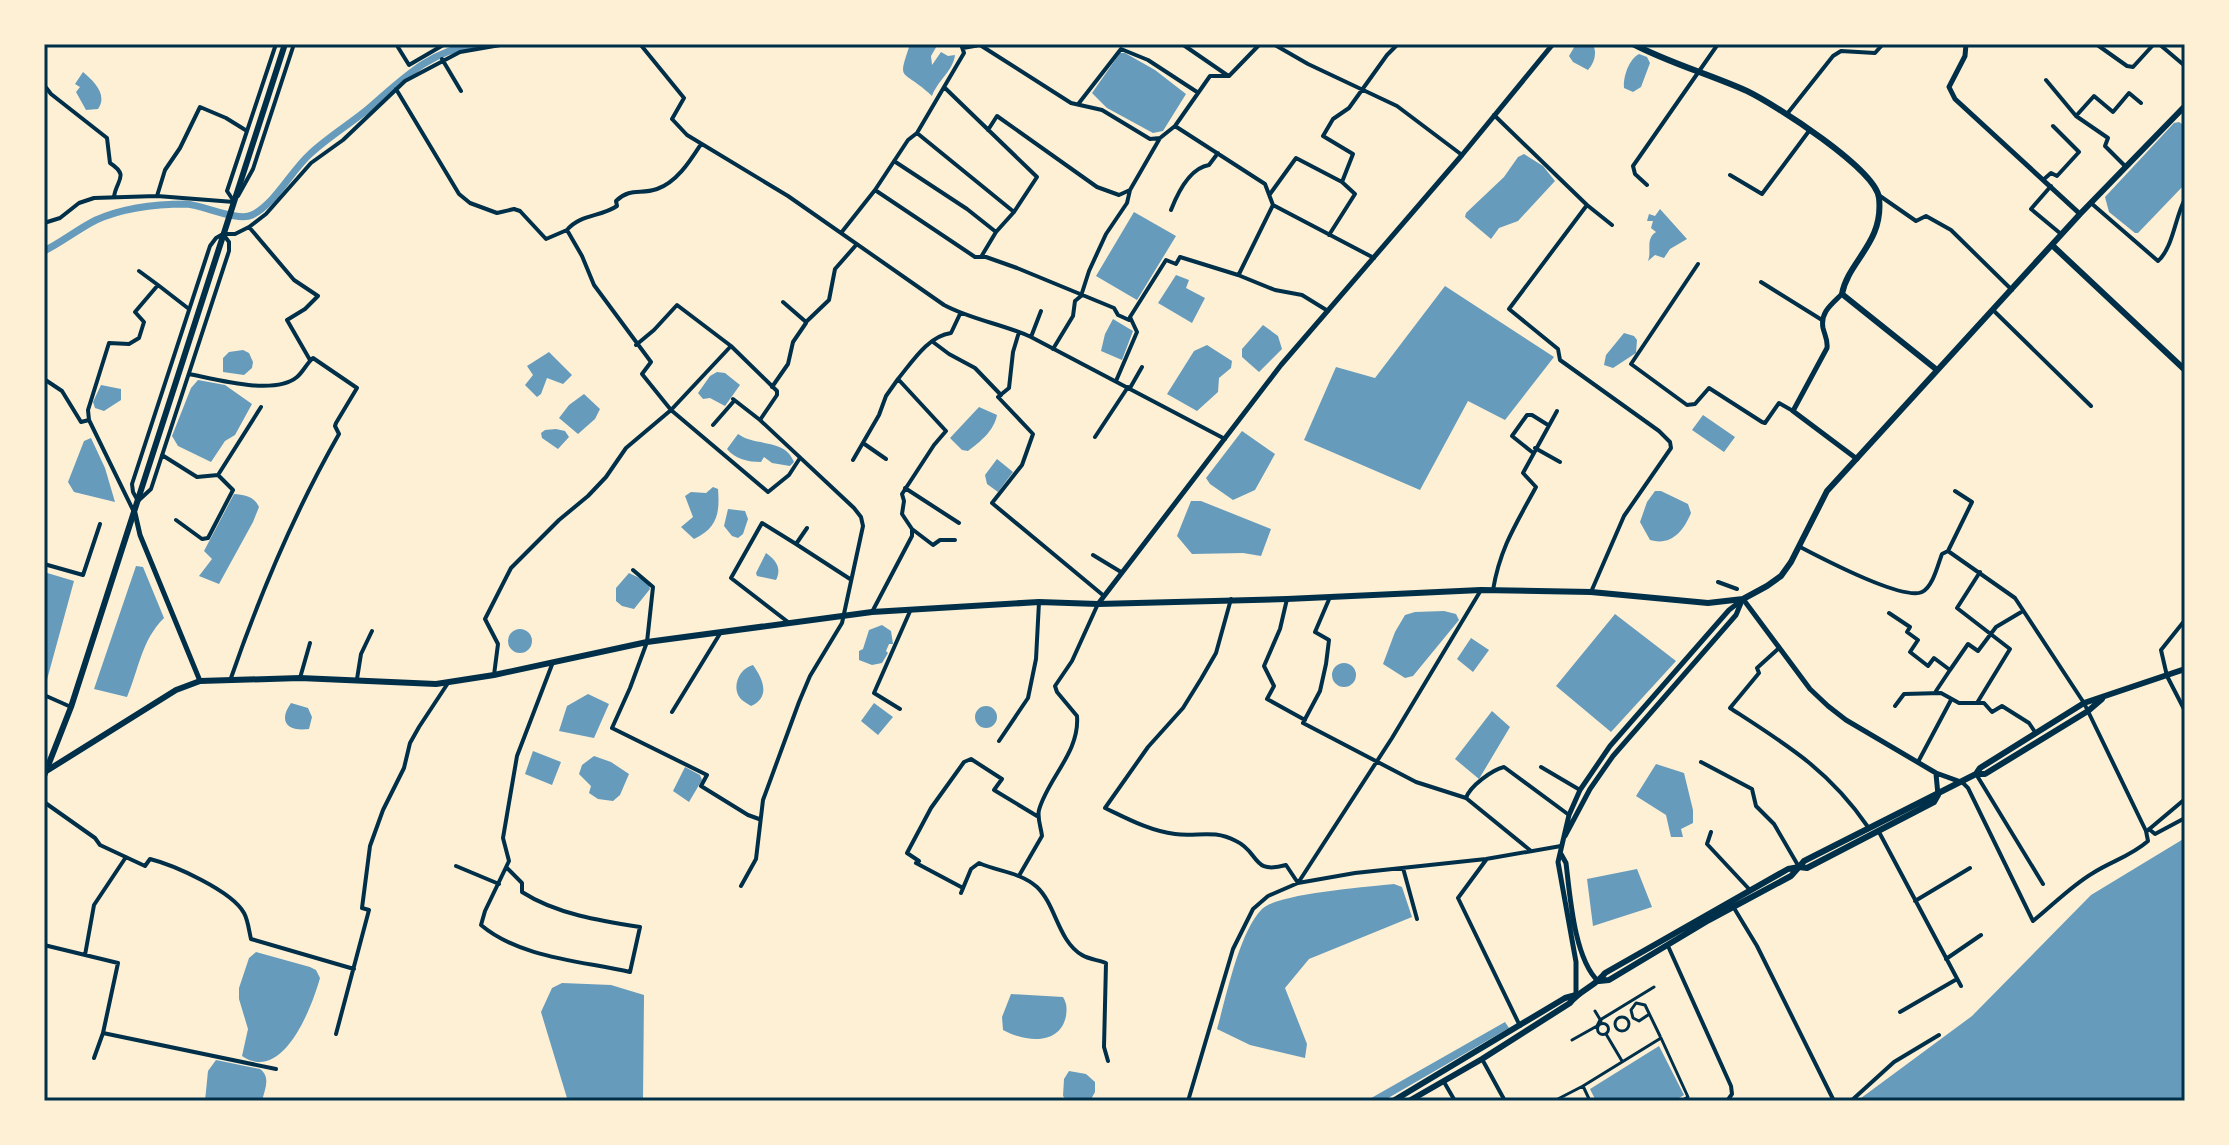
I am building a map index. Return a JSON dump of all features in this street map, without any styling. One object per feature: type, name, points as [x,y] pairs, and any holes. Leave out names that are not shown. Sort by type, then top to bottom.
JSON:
[{"type":"main road","points":[[46,773],[71,707],[285,44]]},
{"type":"main road","points":[[1098,604],[1281,365],[1553,44]]},
{"type":"main road","points":[[1633,44],[1750,92],[1844,153],[1865,174],[1878,194],[1873,239],[1842,294],[1825,312],[1822,320],[1827,348],[1793,411],[1857,459]]},
{"type":"main road","points":[[1966,44],[1965,56],[1949,87],[1955,99],[2080,214]]},
{"type":"main road","points":[[1565,837],[1569,815],[1580,790],[1626,725],[1729,610],[1781,576],[1800,547],[1807,526],[1827,491],[2080,214],[2183,112]]},
{"type":"main road","points":[[2053,246],[2185,370]]},
{"type":"main road","points":[[1842,294],[1937,370]]},
{"type":"main road","points":[[134,512],[140,535],[200,681]]},
{"type":"main road","points":[[46,773],[176,690],[200,681],[300,678],[448,683],[647,642],[872,612],[1039,602],[1098,604],[1287,599],[1481,590],[1591,592],[1708,603],[1743,599]]},
{"type":"main road","points":[[1743,599],[1810,689],[1837,713],[1936,773],[1962,782]]},
{"type":"main road","points":[[1409,1101],[1482,1059],[1570,1003],[1576,995],[1576,962],[1558,862],[1565,837],[1599,775],[1634,730],[1736,615],[1743,599]]},
{"type":"main road","points":[[1561,854],[1566,863],[1579,944],[1591,974],[1599,981],[1609,980],[1733,906],[1791,876],[1804,861],[1976,774],[1980,768],[2084,703],[2185,669]]},
{"type":"main road","points":[[1976,774],[1985,774],[2088,711],[2105,697]]},
{"type":"main road","points":[[1393,1101],[1565,998],[1576,995],[1599,981],[1605,973],[1749,889],[1788,869],[1807,868],[1934,802],[1938,795],[1936,773]]},
{"type":"street","points":[[234,204],[227,191],[276,44]]},
{"type":"street","points":[[234,204],[253,169],[294,44]]},
{"type":"street","points":[[396,44],[409,65],[445,44]]},
{"type":"street","points":[[223,234],[229,242],[229,251],[151,489],[138,501],[132,484],[210,246],[216,238],[223,234],[235,234],[266,214],[311,163],[343,140],[396,89],[442,59],[471,49],[506,44]]},
{"type":"street","points":[[640,44],[684,98],[673,115],[673,122],[701,144],[788,196],[944,305],[960,314],[1008,326],[1225,439]]},
{"type":"street","points":[[1182,44],[1229,76]]},
{"type":"street","points":[[1053,349],[1073,316],[1075,301],[1081,296],[1100,246],[1127,203],[1130,190],[1160,138],[1175,126],[1210,76],[1229,76],[1260,44]]},
{"type":"street","points":[[1267,44],[1275,45],[1397,106],[1462,155]]},
{"type":"street","points":[[1342,182],[1353,154],[1323,136],[1333,119],[1349,108],[1398,44]]},
{"type":"street","points":[[1647,185],[1635,174],[1633,166],[1718,44]]},
{"type":"street","points":[[1786,116],[1833,56],[1841,51],[1875,53],[1883,44]]},
{"type":"street","points":[[2096,44],[2133,67],[2157,44],[2185,66]]},
{"type":"street","points":[[841,233],[875,190],[908,140],[917,133],[964,53],[962,46],[980,45],[1071,103],[1102,110],[1150,139],[1160,138]]},
{"type":"street","points":[[1079,103],[1121,49],[1148,60],[1197,92]]},
{"type":"street","points":[[442,59],[461,91]]},
{"type":"street","points":[[2046,80],[2076,116],[2108,138],[2105,146],[2126,167]]},
{"type":"street","points":[[44,85],[107,138],[110,163],[119,169],[121,176],[114,197]]},
{"type":"street","points":[[945,88],[1037,177],[981,257]]},
{"type":"street","points":[[396,89],[459,194],[470,203],[497,213],[514,209],[520,211],[546,239],[589,215],[602,215],[612,210],[617,206],[616,201],[627,192],[661,188],[684,170],[701,144]]},
{"type":"street","points":[[2076,116],[2094,96],[2113,112],[2129,93],[2141,103]]},
{"type":"street","points":[[157,196],[165,170],[180,148],[200,107],[247,131]]},
{"type":"street","points":[[1494,115],[1587,205],[1612,225]]},
{"type":"street","points":[[988,130],[997,116],[1097,187],[1119,195],[1130,190]]},
{"type":"street","points":[[1175,126],[1265,184],[1270,194],[1273,205],[1238,275]]},
{"type":"street","points":[[2043,180],[2051,173],[2057,176],[2079,152],[2053,126]]},
{"type":"street","points":[[1730,175],[1762,194],[1809,131]]},
{"type":"street","points":[[917,133],[1014,212]]},
{"type":"street","points":[[1171,210],[1193,174],[1202,166],[1209,165],[1218,153]]},
{"type":"street","points":[[1270,194],[1296,158],[1342,182],[1355,194],[1329,235]]},
{"type":"street","points":[[894,161],[996,232]]},
{"type":"street","points":[[2051,186],[2031,209],[2063,235]]},
{"type":"street","points":[[875,190],[975,257],[1017,268],[1114,308],[1118,315],[1129,320],[1166,260],[1176,264],[1180,257],[1275,290],[1302,295],[1328,311]]},
{"type":"street","points":[[1878,194],[1916,221],[1926,216],[1951,230],[2012,290]]},
{"type":"street","points":[[44,223],[60,218],[79,203],[94,198],[157,196],[234,204]]},
{"type":"street","points":[[1177,196],[1183,199]]},
{"type":"street","points":[[2091,203],[2158,261],[2164,255],[2174,221],[2185,199]]},
{"type":"street","points":[[1273,205],[1374,258]]},
{"type":"street","points":[[1587,205],[1509,309],[1558,349],[1560,360],[1659,431],[1670,442],[1671,448],[1624,516],[1591,592]]},
{"type":"street","points":[[249,227],[294,280],[319,296],[287,320],[310,360]]},
{"type":"street","points":[[567,230],[594,285],[651,362],[642,374],[671,410],[768,492],[789,475],[800,458]]},
{"type":"street","points":[[772,387],[788,364],[793,342],[806,322],[829,300],[835,269],[857,244]]},
{"type":"street","points":[[1698,264],[1631,364],[1687,405],[1695,404],[1709,388],[1765,423],[1779,403],[1793,411]]},
{"type":"street","points":[[139,271],[189,309]]},
{"type":"street","points":[[1761,282],[1822,320]]},
{"type":"street","points":[[134,512],[89,420],[88,410],[109,343],[129,344],[139,338],[144,322],[135,312],[158,285]]},
{"type":"street","points":[[783,302],[806,322]]},
{"type":"street","points":[[636,345],[677,305],[731,346],[777,391],[760,420]]},
{"type":"street","points":[[1993,310],[2091,406]]},
{"type":"street","points":[[1031,337],[1041,311]]},
{"type":"street","points":[[853,460],[879,415],[887,394],[923,348],[940,336],[951,333],[960,314]]},
{"type":"street","points":[[1116,381],[1137,332],[1130,317]]},
{"type":"street","points":[[1019,332],[1009,388],[998,397],[1033,434],[1022,465],[992,503],[1104,597]]},
{"type":"street","points":[[933,342],[975,368],[1001,395]]},
{"type":"street","points":[[494,675],[498,644],[485,619],[505,577],[559,520],[600,484],[626,448],[671,410],[731,346]]},
{"type":"street","points":[[189,374],[241,384],[273,385],[297,377],[310,360],[316,358],[356,385],[357,392],[336,423],[339,434],[289,530],[231,678]]},
{"type":"street","points":[[1095,437],[1142,367]]},
{"type":"street","points":[[44,379],[62,391],[81,422],[89,420]]},
{"type":"street","points":[[898,379],[946,430],[905,488],[902,514],[912,529],[933,545],[940,540],[955,540]]},
{"type":"street","points":[[713,425],[734,400],[760,420],[861,517],[863,526],[842,623],[810,676],[799,702],[763,800],[756,859],[741,886]]},
{"type":"street","points":[[218,475],[261,407]]},
{"type":"street","points":[[1493,590],[1498,561],[1537,486],[1522,475],[1557,411]]},
{"type":"street","points":[[1548,425],[1527,415],[1512,436],[1560,462]]},
{"type":"street","points":[[863,443],[886,459]]},
{"type":"street","points":[[162,455],[197,477],[218,475]]},
{"type":"street","points":[[176,520],[202,539],[208,538],[233,490],[218,475]]},
{"type":"street","points":[[905,488],[959,523]]},
{"type":"street","points":[[1800,547],[1868,581],[1915,594],[1923,592],[1929,586],[1942,554],[1948,551],[1972,502],[1955,491]]},
{"type":"street","points":[[789,623],[731,578],[762,523],[850,579]]},
{"type":"street","points":[[44,564],[83,575],[100,524]]},
{"type":"street","points":[[796,544],[807,528]]},
{"type":"street","points":[[872,612],[908,545],[912,529]]},
{"type":"street","points":[[1948,551],[2015,598],[2084,703],[2147,830],[2148,841],[2135,852],[2074,885],[2033,921],[1968,788],[1962,782]]},
{"type":"street","points":[[1093,555],[1123,574]]},
{"type":"street","points":[[633,570],[653,587],[647,642],[612,728],[707,775],[701,786],[759,819]]},
{"type":"street","points":[[1977,703],[2010,649],[1957,608],[1980,572]]},
{"type":"street","points":[[1718,582],[1737,590]]},
{"type":"street","points":[[1298,883],[1378,760],[1481,590]]},
{"type":"street","points":[[1330,597],[1315,632],[1329,640],[1326,664],[1320,691],[1303,723],[1416,782],[1466,798],[1531,851]]},
{"type":"street","points":[[1231,599],[1216,653],[1201,679],[1183,708],[1148,747],[1105,808],[1139,825],[1166,833],[1207,832],[1237,841],[1262,867],[1269,869],[1286,865],[1298,883]]},
{"type":"street","points":[[1287,599],[1280,629],[1264,666],[1274,686],[1267,699],[1305,720]]},
{"type":"street","points":[[999,741],[1028,698],[1036,659],[1039,602]]},
{"type":"street","points":[[1020,875],[1042,836],[1039,818],[1046,793],[1074,742],[1078,721],[1074,709],[1055,686],[1072,661],[1098,604]]},
{"type":"street","points":[[900,709],[874,693],[911,609]]},
{"type":"street","points":[[1936,692],[1968,644],[1978,651],[1996,627],[2023,611]]},
{"type":"street","points":[[1889,613],[1910,627],[1907,632],[1918,640],[1910,652],[1928,666],[1934,658],[1950,670]]},
{"type":"street","points":[[2185,620],[2161,650],[2167,676],[2185,711]]},
{"type":"street","points":[[357,679],[361,654],[372,631]]},
{"type":"street","points":[[672,712],[721,632]]},
{"type":"street","points":[[300,678],[310,643]]},
{"type":"street","points":[[1778,649],[1757,668],[1759,673],[1730,708],[1800,753],[1850,800],[1870,829]]},
{"type":"street","points":[[507,868],[522,883],[522,892],[540,904],[581,916],[640,927],[630,972],[539,953],[492,934],[481,925],[509,861],[503,838],[517,756],[553,662]]},
{"type":"street","points":[[336,1034],[369,910],[362,908],[370,846],[383,810],[408,759],[410,743],[448,683]]},
{"type":"street","points":[[1895,706],[1904,694],[1936,692],[1959,703],[1984,703],[1992,712],[2002,706],[2029,723],[2037,734]]},
{"type":"street","points":[[44,695],[71,707]]},
{"type":"street","points":[[1918,762],[1951,700]]},
{"type":"street","points":[[1039,818],[994,790],[1002,779],[971,759],[964,762],[931,808],[907,853],[919,861],[916,863],[962,890],[971,869],[979,863],[993,870],[1020,875],[1040,890],[1074,948],[1082,955],[1106,963],[1104,1047],[1108,1061]]},
{"type":"street","points":[[1701,762],[1752,789],[1756,806],[1774,824],[1799,867]]},
{"type":"street","points":[[1466,798],[1470,788],[1493,770],[1504,767],[1569,815]]},
{"type":"street","points":[[1541,767],[1580,790]]},
{"type":"street","points":[[1976,774],[2043,884]]},
{"type":"street","points":[[2147,830],[2185,799]]},
{"type":"street","points":[[44,802],[95,838],[100,845],[145,866],[150,859],[168,864],[213,888],[245,915],[251,939],[355,969]]},
{"type":"street","points":[[2147,830],[2155,834],[2185,818]]},
{"type":"street","points":[[1711,832],[1707,844],[1749,889]]},
{"type":"street","points":[[1879,832],[1961,986]]},
{"type":"street","points":[[1188,1101],[1233,949],[1253,909],[1268,896],[1298,883],[1486,859],[1562,845]]},
{"type":"street","points":[[85,955],[94,905],[126,857]]},
{"type":"street","points":[[1486,859],[1458,898],[1520,1026]]},
{"type":"street","points":[[456,866],[499,884]]},
{"type":"street","points":[[1403,868],[1417,919]]},
{"type":"street","points":[[1915,901],[1970,868]]},
{"type":"street","points":[[1733,906],[1757,946],[1834,1101]]},
{"type":"street","points":[[1946,959],[1981,935]]},
{"type":"street","points":[[1667,944],[1731,1086],[1732,1094],[1727,1101]]},
{"type":"street","points":[[44,945],[118,963],[103,1033],[94,1058]]},
{"type":"street","points":[[1900,1012],[1957,979]]},
{"type":"street","points":[[1572,1040],[1654,987]]},
{"type":"street","points":[[1636,1020],[1631,1013],[1636,1003],[1645,1005],[1688,1097],[1681,1101]]},
{"type":"street","points":[[1595,1011],[1599,1033],[1606,1034]]},
{"type":"street","points":[[1614,1011],[1619,1018]]},
{"type":"street","points":[[1619,1018],[1615,1025],[1620,1031],[1627,1030],[1630,1024],[1644,1020],[1648,1015]]},
{"type":"street","points":[[1619,1018],[1626,1018],[1630,1024]]},
{"type":"street","points":[[1599,1024],[1609,1027],[1606,1034]]},
{"type":"street","points":[[103,1033],[276,1069]]},
{"type":"street","points":[[1606,1034],[1622,1061]]},
{"type":"street","points":[[1851,1101],[1894,1062],[1939,1035]]},
{"type":"street","points":[[1554,1101],[1661,1038]]},
{"type":"street","points":[[1482,1059],[1505,1101]]},
{"type":"street","points":[[1444,1082],[1455,1101]]},
{"type":"street","points":[[1583,1086],[1590,1101]]},
{"type":"water","points":[[910,44],[938,44],[931,56],[932,65],[941,52],[948,56],[955,55],[932,96],[904,74]]},
{"type":"water","points":[[1576,44],[1593,44],[1595,57],[1588,70],[1573,62],[1569,56]]},
{"type":"water","points":[[1120,53],[1155,70],[1186,94],[1163,131],[1153,133],[1107,108],[1092,93]]},
{"type":"water","points":[[1639,54],[1647,57],[1650,63],[1641,87],[1633,92],[1624,88],[1625,79],[1630,64]]},
{"type":"water","points":[[83,72],[101,94],[98,109],[86,110],[76,92],[80,87],[75,84]]},
{"type":"water","points":[[2174,123],[2185,126],[2185,184],[2135,233],[2109,212],[2105,197]]},
{"type":"water","points":[[1524,154],[1543,166],[1555,181],[1518,221],[1499,228],[1491,239],[1465,217],[1466,213]]},
{"type":"water","points":[[1660,209],[1687,239],[1670,249],[1664,258],[1655,255],[1648,261],[1650,242],[1656,232],[1651,228],[1653,221],[1647,221],[1649,214],[1655,216]]},
{"type":"water","points":[[1134,212],[1176,236],[1137,300],[1096,276]]},
{"type":"water","points":[[1176,275],[1189,280],[1186,288],[1205,298],[1192,323],[1158,303]]},
{"type":"water","points":[[1445,286],[1554,357],[1505,420],[1468,401],[1420,490],[1304,440],[1336,367],[1375,378]]},
{"type":"water","points":[[1113,319],[1133,331],[1122,360],[1101,351]]},
{"type":"water","points":[[1263,325],[1278,336],[1282,349],[1259,372],[1242,357],[1242,349]]},
{"type":"water","points":[[1624,333],[1637,340],[1636,353],[1613,368],[1604,365],[1606,355]]},
{"type":"water","points":[[1207,345],[1232,361],[1231,368],[1219,378],[1218,392],[1197,411],[1167,394],[1194,351]]},
{"type":"water","points":[[243,350],[249,353],[252,368],[244,375],[223,372],[223,358],[229,352]]},
{"type":"water","points":[[549,352],[572,375],[563,384],[547,378],[537,397],[525,385],[533,375],[527,366]]},
{"type":"water","points":[[717,372],[725,373],[740,385],[725,406],[710,398],[703,399],[698,393],[710,376]]},
{"type":"water","points":[[198,380],[225,385],[252,404],[235,435],[225,441],[211,462],[178,446],[172,436],[191,388]]},
{"type":"water","points":[[101,385],[121,389],[121,400],[104,411],[95,408],[93,402]]},
{"type":"water","points":[[584,394],[600,409],[595,419],[578,434],[559,418],[569,405]]},
{"type":"water","points":[[979,407],[997,415],[995,421],[977,444],[968,451],[962,450],[950,438]]},
{"type":"water","points":[[1703,415],[1735,437],[1724,452],[1692,430]]},
{"type":"water","points":[[556,429],[565,431],[569,437],[558,449],[542,438],[541,433]]},
{"type":"water","points":[[1242,431],[1275,454],[1255,490],[1233,500],[1206,478]]},
{"type":"water","points":[[738,434],[784,449],[794,462],[790,466],[772,463],[764,457],[761,462],[738,458],[727,449]]},
{"type":"water","points":[[91,438],[105,468],[115,502],[74,492],[68,482],[84,441]]},
{"type":"water","points":[[997,459],[1013,472],[998,492],[987,484],[985,475]]},
{"type":"water","points":[[713,487],[718,489],[715,519],[708,530],[694,539],[681,527],[693,517],[685,496],[691,492],[706,493]]},
{"type":"water","points":[[1655,491],[1688,504],[1691,513],[1680,531],[1664,541],[1650,540],[1640,522],[1647,502]]},
{"type":"water","points":[[234,494],[252,498],[259,507],[219,584],[199,576],[212,559],[204,551]]},
{"type":"water","points":[[1191,501],[1201,501],[1271,529],[1261,556],[1243,553],[1192,554],[1177,536]]},
{"type":"water","points":[[728,509],[745,511],[748,519],[743,534],[738,538],[724,526]]},
{"type":"water","points":[[766,553],[777,565],[776,580],[757,576]]},
{"type":"water","points":[[136,566],[143,567],[164,618],[145,646],[127,697],[94,689]]},
{"type":"water","points":[[44,572],[74,581],[45,687],[44,687]]},
{"type":"water","points":[[629,573],[648,582],[650,589],[634,609],[616,601],[616,588]]},
{"type":"water","points":[[1444,611],[1456,614],[1459,620],[1413,676],[1405,678],[1383,664],[1405,615]]},
{"type":"water","points":[[1615,614],[1676,661],[1611,732],[1556,686]]},
{"type":"water","points":[[882,625],[891,631],[893,644],[889,644],[882,663],[872,665],[859,660],[859,651],[863,649],[869,630]]},
{"type":"water","points":[[520,629],[529,632],[532,641],[529,650],[520,653],[511,650],[508,641],[511,632]]},
{"type":"water","points":[[1471,638],[1489,650],[1473,672],[1457,659]]},
{"type":"water","points":[[1344,663],[1353,666],[1356,675],[1353,684],[1344,687],[1335,684],[1332,675],[1335,666]]},
{"type":"water","points":[[753,665],[760,676],[763,693],[751,706],[741,699],[736,688],[741,674]]},
{"type":"water","points":[[588,694],[609,704],[594,738],[559,731],[567,706]]},
{"type":"water","points":[[291,703],[308,708],[312,717],[309,729],[295,729],[287,724],[285,715]]},
{"type":"water","points":[[874,703],[893,717],[878,735],[861,721]]},
{"type":"water","points":[[982,706],[990,706],[997,717],[990,728],[982,728],[975,721],[975,713]]},
{"type":"water","points":[[1492,711],[1510,727],[1479,779],[1455,759]]},
{"type":"water","points":[[533,751],[561,762],[552,785],[525,774]]},
{"type":"water","points":[[594,756],[611,762],[629,774],[620,795],[613,801],[598,799],[589,793],[591,786],[579,774],[582,765]]},
{"type":"water","points":[[1656,764],[1684,773],[1693,823],[1681,829],[1683,837],[1671,837],[1666,815],[1636,796]]},
{"type":"water","points":[[685,767],[700,775],[702,780],[689,802],[673,791]]},
{"type":"water","points":[[2185,838],[2185,1101],[1857,1101],[1972,1016],[2091,895]]},
{"type":"water","points":[[1637,869],[1652,907],[1593,926],[1587,879]]},
{"type":"water","points":[[1394,884],[1402,887],[1412,917],[1309,959],[1285,988],[1307,1044],[1305,1058],[1250,1045],[1217,1029],[1240,949],[1262,909],[1272,903],[1305,895]]},
{"type":"water","points":[[256,952],[310,967],[316,970],[320,978],[303,1023],[293,1038],[283,1051],[270,1060],[257,1062],[242,1056],[248,1029],[239,999],[239,988],[249,958]]},
{"type":"water","points":[[562,983],[611,985],[644,995],[643,1101],[577,1101],[567,1098],[541,1012],[552,988]]},
{"type":"water","points":[[1011,994],[1063,997],[1067,1011],[1057,1033],[1031,1039],[1003,1030],[1002,1017]]},
{"type":"water","points":[[1505,1022],[1509,1028],[1383,1101],[1366,1101]]},
{"type":"water","points":[[1659,1046],[1684,1095],[1674,1101],[1596,1101],[1590,1089]]},
{"type":"water","points":[[216,1060],[260,1069],[266,1079],[262,1101],[205,1101],[208,1071]]},
{"type":"water","points":[[1069,1071],[1086,1074],[1095,1082],[1095,1092],[1090,1101],[1067,1101],[1063,1096],[1064,1079]]},
{"type":"waterway","points":[[44,251],[96,220],[141,208],[186,204],[229,215],[252,215],[268,203],[310,154],[405,77],[444,53],[476,44]]}]
